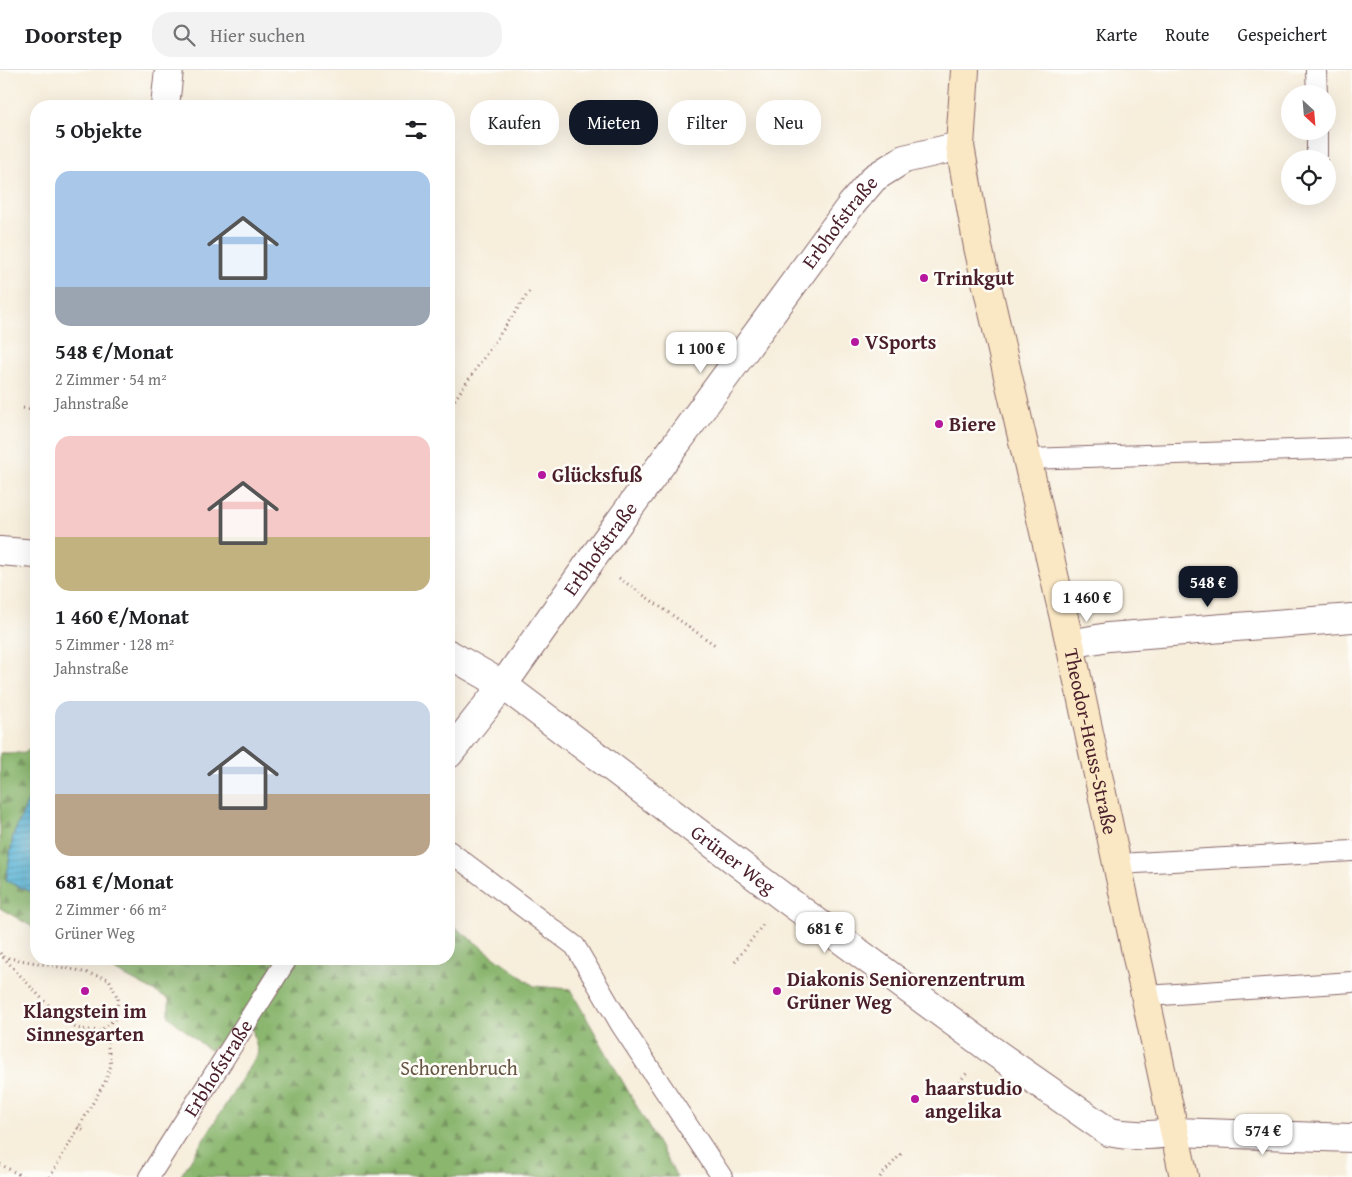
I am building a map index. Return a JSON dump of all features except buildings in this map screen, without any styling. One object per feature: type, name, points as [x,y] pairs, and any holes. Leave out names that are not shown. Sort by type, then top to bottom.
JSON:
[{"type":"main road","name":"Theodor-Heuss-Straße","points":[[965,70],[960,146],[978,247],[1070,644],[1176,1132],[1184,1177]]},
{"type":"street","points":[[166,100],[169,70]]},
{"type":"street","name":"Erbhofstraße","points":[[455,746],[503,685],[592,559],[851,205],[874,178],[904,159],[960,146]]},
{"type":"street","points":[[0,551],[30,554]]},
{"type":"street","points":[[1070,644],[1108,637],[1352,618]]},
{"type":"street","name":"Grüner Weg","points":[[455,657],[503,685],[783,897],[990,1049],[1109,1132],[1136,1136],[1152,1136],[1176,1132],[1352,1138]]},
{"type":"lane","points":[[1316,70],[1317,85]]},
{"type":"lane","points":[[1028,459],[1352,448]]},
{"type":"lane","points":[[1118,864],[1352,851]]},
{"type":"lane","points":[[455,856],[575,946],[620,1026],[722,1177]]},
{"type":"lane","name":"Erbhofstraße","points":[[149,1177],[283,965]]},
{"type":"lane","points":[[1146,996],[1352,982]]},
{"type":"path","points":[[455,399],[529,292]]},
{"type":"path","points":[[23,408],[30,409]]},
{"type":"path","points":[[592,559],[715,645]]},
{"type":"path","points":[[735,962],[783,897]]},
{"type":"path","points":[[1,955],[30,961]]},
{"type":"path","points":[[1,955],[59,1015],[75,1028],[100,1031],[116,1018],[118,999],[109,979],[51,965]]},
{"type":"path","points":[[50,1177],[105,1082],[111,1064],[107,1041],[100,1031]]},
{"type":"path","points":[[78,1127],[84,1131]]},
{"type":"path","points":[[880,1177],[901,1154]]},
{"type":"path","points":[[0,1164],[23,1177]]},
{"type":"green space","points":[[30,748],[30,796],[13,836],[6,881],[30,891],[30,926],[0,908],[0,753],[25,753]]},
{"type":"green space","name":"Schorenbruch","points":[[455,927],[534,986],[570,989],[677,1177],[180,1177],[258,1053],[252,1028],[209,1050],[169,1017],[169,999],[104,965],[455,965]]},
{"type":"water","points":[[30,796],[30,891],[6,881],[13,836]]},
{"type":"place","name":"Trinkgut","points":[[924,278]]},
{"type":"place","name":"VSports","points":[[855,342]]},
{"type":"place","name":"Biere","points":[[939,424]]},
{"type":"place","name":"Glücksfuß","points":[[542,475]]},
{"type":"place","name":"Klangstein im Sinnesgarten","points":[[85,991]]},
{"type":"place","name":"Diakonis Seniorenzentrum Grüner Weg","points":[[777,991]]},
{"type":"place","name":"haarstudio angelika","points":[[915,1099]]}]
